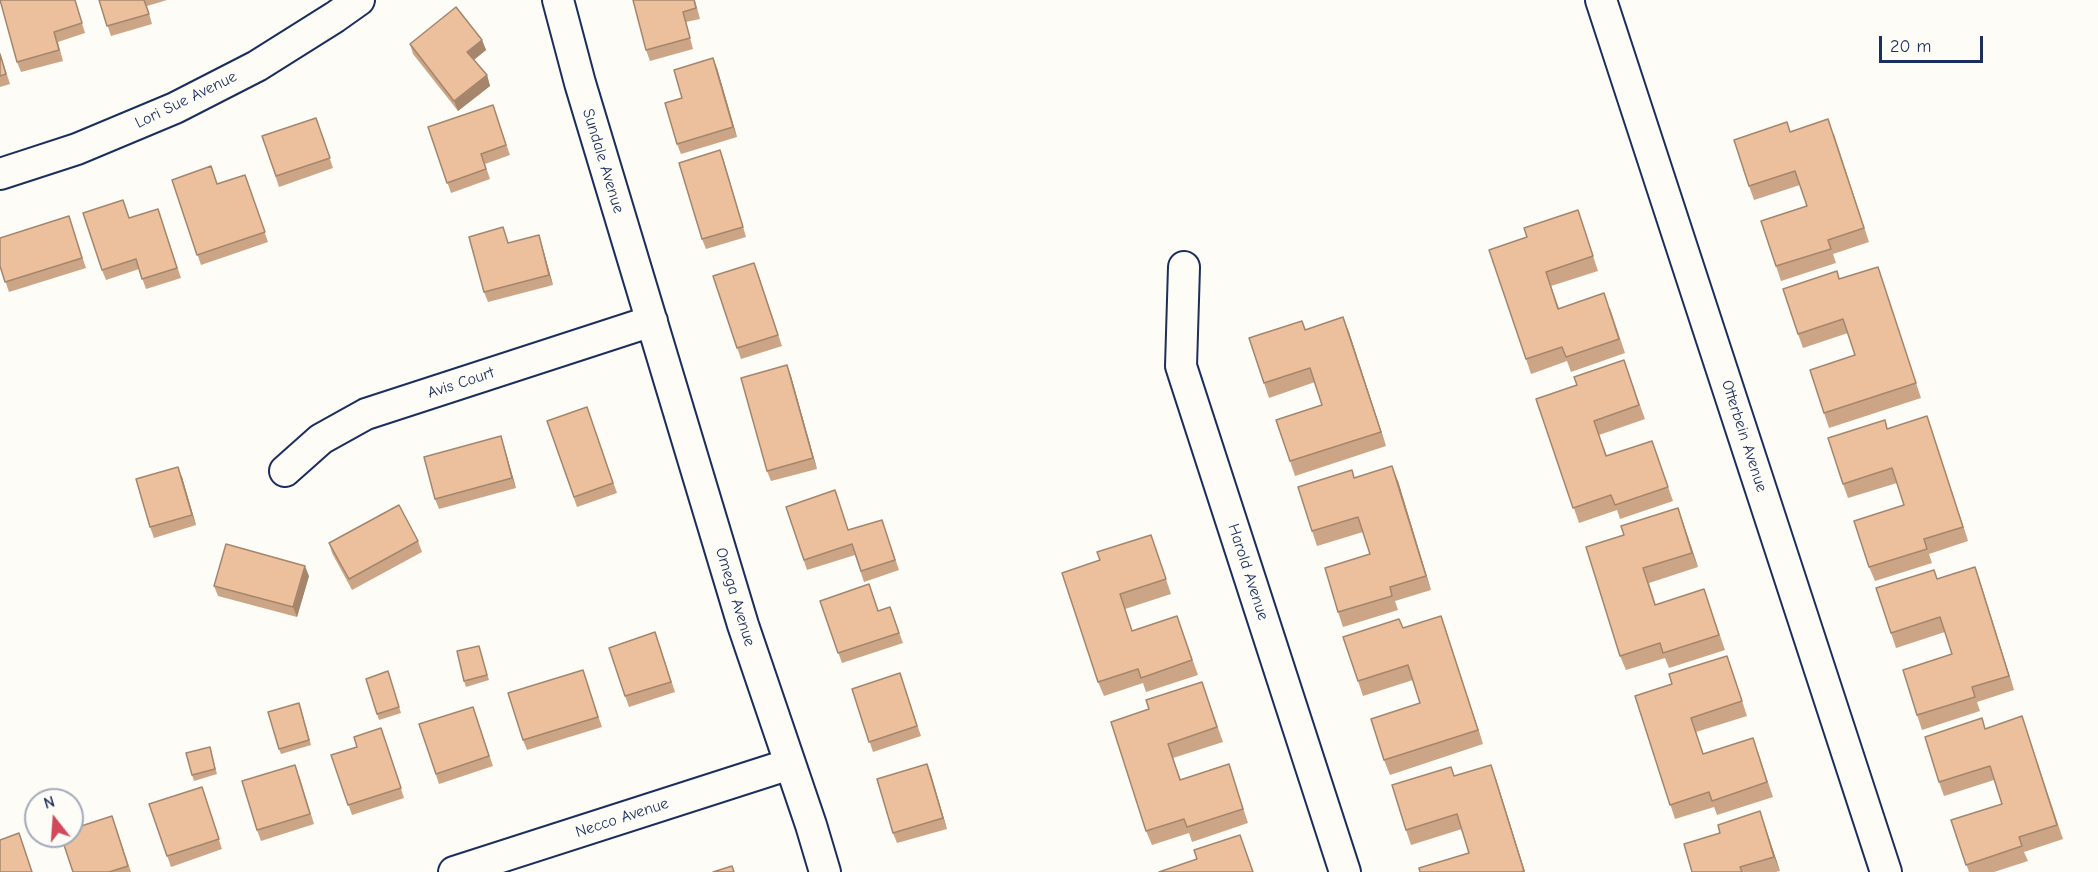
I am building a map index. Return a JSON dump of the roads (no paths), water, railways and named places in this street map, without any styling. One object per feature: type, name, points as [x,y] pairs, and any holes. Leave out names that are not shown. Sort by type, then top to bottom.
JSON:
[{"type":"street","name":"Lori Sue Avenue","points":[[0,174],[76,150],[175,108],[257,66],[359,0]]},
{"type":"street","name":"Sundale Avenue","points":[[558,0],[580,83],[651,321]]},
{"type":"street","name":"Otterbein Avenue","points":[[1601,0],[1886,872]]},
{"type":"street","name":"Harold Avenue","points":[[1184,267],[1181,366],[1345,872]]},
{"type":"street","name":"Avis Court","points":[[285,471],[321,439],[366,414],[651,321]]},
{"type":"street","name":"Omega Avenue","points":[[651,321],[743,625],[825,872]]},
{"type":"street","name":"Necco Avenue","points":[[454,872],[790,764]]}]
